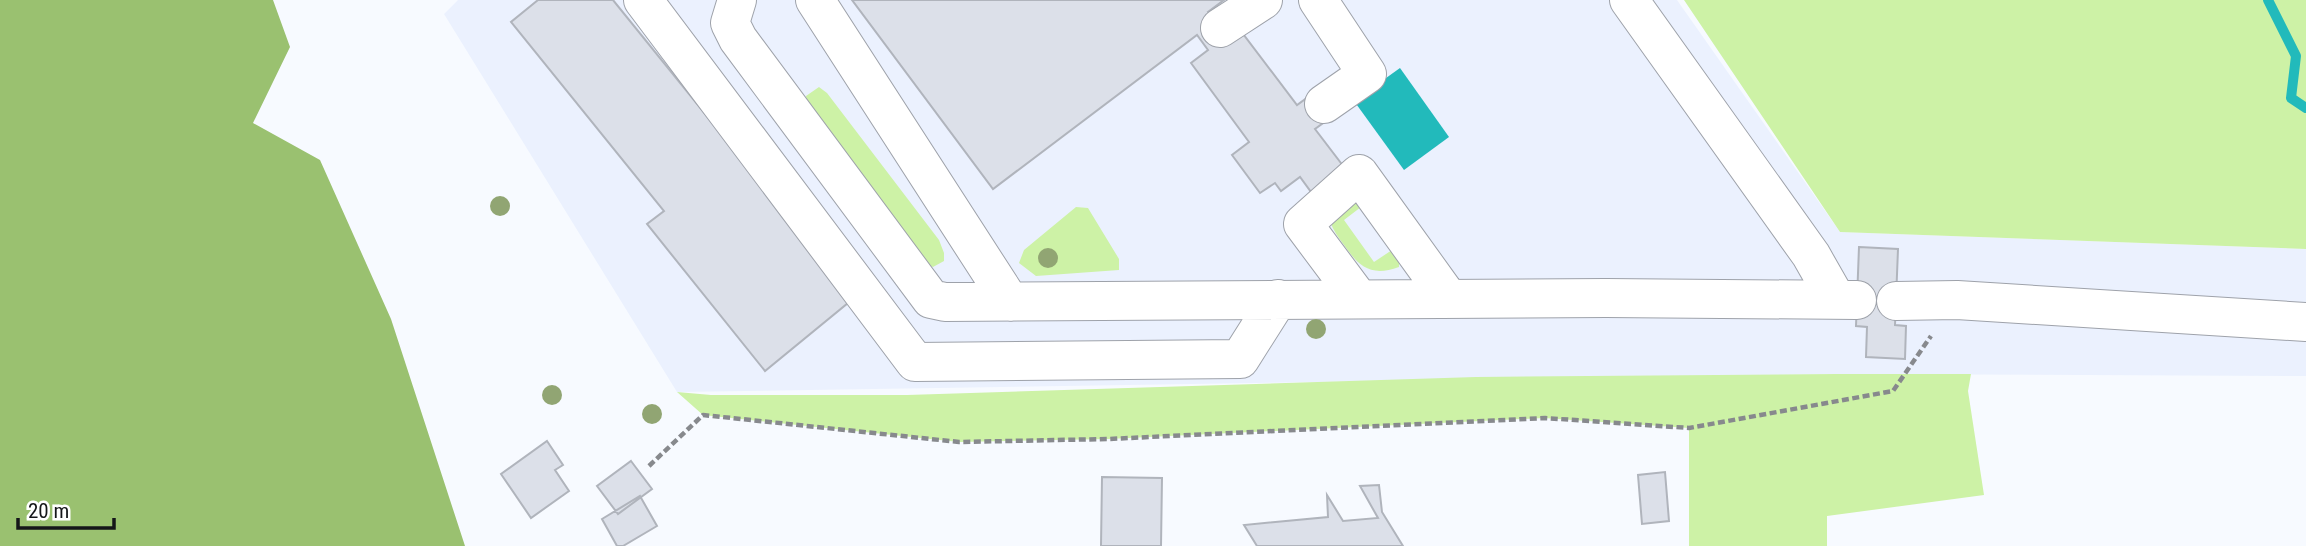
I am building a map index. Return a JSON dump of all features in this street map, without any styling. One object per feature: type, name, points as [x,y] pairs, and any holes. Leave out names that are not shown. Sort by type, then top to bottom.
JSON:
[{"type":"lane","points":[[643,0],[915,362],[1240,359],[1278,299]]},
{"type":"lane","points":[[737,0],[730,23],[738,39],[931,299],[946,302],[1278,299],[1846,300],[1629,0]]},
{"type":"lane","points":[[815,0],[1010,302]]},
{"type":"lane","points":[[1220,28],[1263,0]]},
{"type":"lane","points":[[1318,0],[1367,74],[1324,104]]},
{"type":"lane","points":[[1359,299],[1303,224],[1359,174],[1449,299]]},
{"type":"lane","points":[[1895,301],[1957,300],[2306,322]]},
{"type":"path","points":[[649,466],[703,415],[958,442],[1108,439],[1545,418],[1689,428],[1893,391],[1957,300]]},
{"type":"shaded area","points":[[458,0],[1677,0],[1840,232],[2306,249],[2306,376],[1837,374],[677,392],[444,14]]},
{"type":"green space","points":[[0,0],[273,0],[290,47],[253,123],[320,160],[391,319],[465,546],[0,546]]},
{"type":"green space","points":[[1684,0],[2306,0],[2306,249],[1840,232]]},
{"type":"green space","points":[[819,87],[827,93],[939,240],[944,261],[933,267],[914,259],[807,106],[806,96]]},
{"type":"green space","points":[[1357,202],[1361,207],[1344,220],[1374,262],[1392,250],[1399,260],[1399,267],[1381,271],[1367,268],[1355,259],[1338,236],[1330,221]]},
{"type":"green space","points":[[1076,207],[1088,208],[1119,259],[1119,270],[1036,276],[1019,263],[1024,250]]},
{"type":"green space","points":[[1971,374],[1968,391],[1984,495],[1827,516],[1827,546],[1689,546],[1689,428],[1544,418],[1108,439],[959,442],[703,415],[677,392],[711,395],[907,395],[1476,377]]},
{"type":"water","points":[[1400,68],[1449,137],[1404,170],[1354,101]]},
{"type":"building","points":[[538,0],[613,0],[854,298],[765,371],[647,224],[664,211],[511,22]]},
{"type":"building","points":[[852,0],[1224,0],[1208,12],[1225,35],[1237,26],[1297,105],[1315,92],[1333,116],[1315,129],[1347,171],[1314,196],[1300,177],[1281,191],[1275,183],[1260,193],[1232,155],[1249,142],[1191,63],[1208,50],[1197,35],[993,189]]},
{"type":"building","points":[[1859,247],[1898,249],[1895,325],[1906,326],[1905,359],[1866,357],[1867,327],[1856,326]]},
{"type":"building","points":[[547,441],[563,465],[555,470],[569,491],[531,518],[501,474]]},
{"type":"building","points":[[631,461],[652,489],[618,514],[597,486]]},
{"type":"building","points":[[1665,472],[1669,521],[1642,524],[1638,475]]},
{"type":"building","points":[[1102,477],[1162,478],[1161,546],[1101,546]]},
{"type":"building","points":[[1379,485],[1382,512],[1403,546],[1257,546],[1244,525],[1328,517],[1327,495],[1343,521],[1378,518],[1360,486]]},
{"type":"building","points":[[640,496],[657,526],[623,546],[617,546],[602,519]]},
{"type":"waterway","points":[[2268,0],[2296,56],[2291,98],[2306,108]]}]
